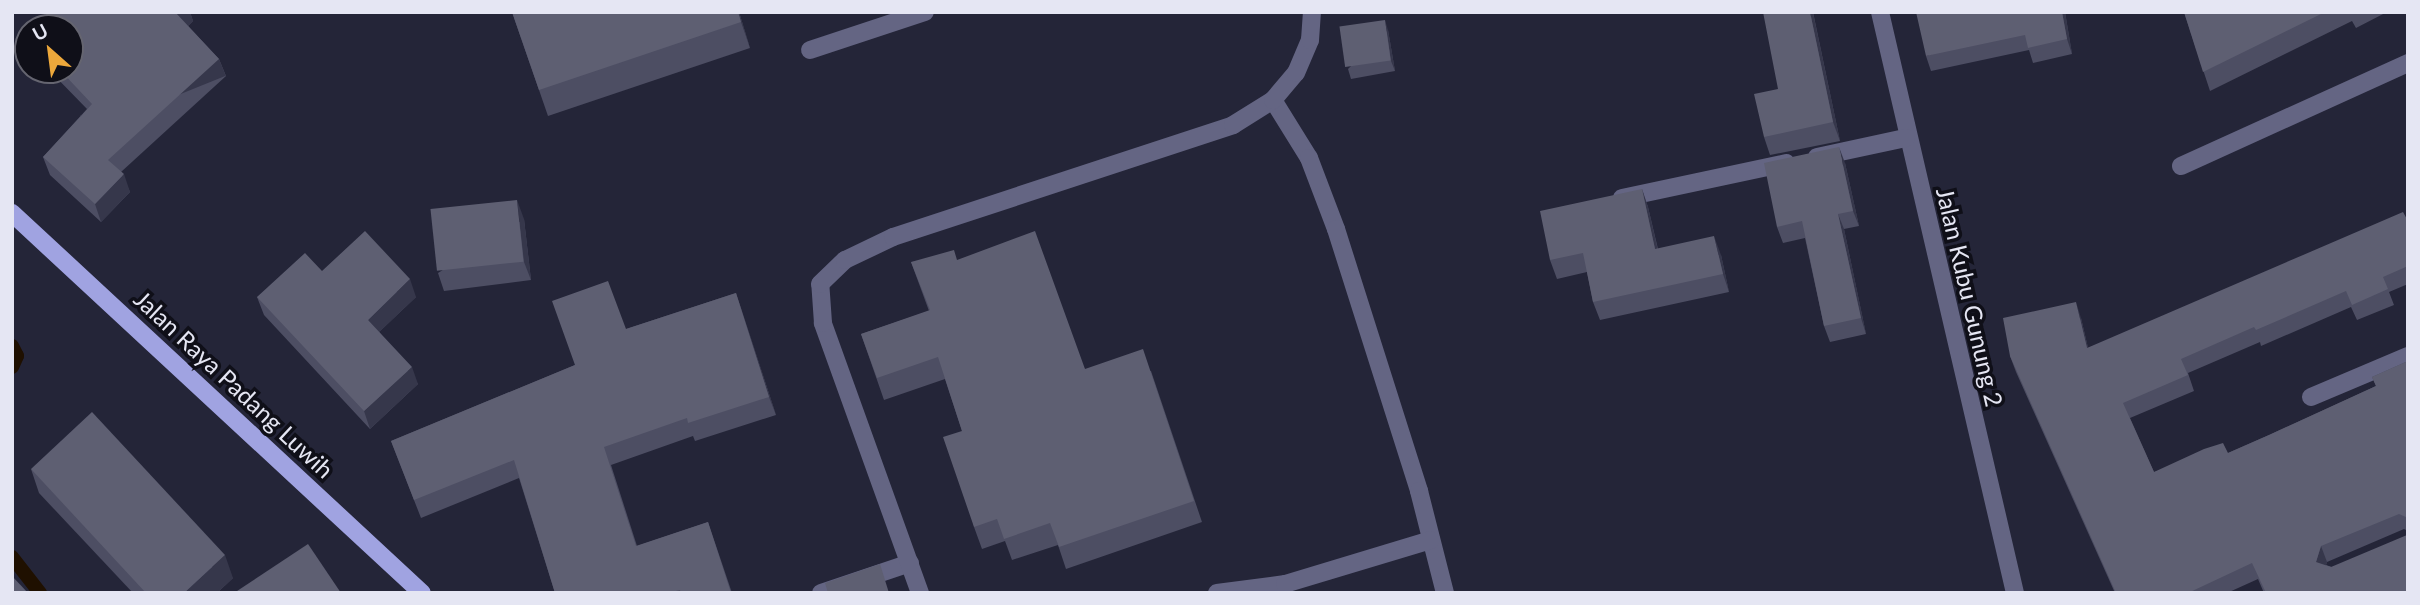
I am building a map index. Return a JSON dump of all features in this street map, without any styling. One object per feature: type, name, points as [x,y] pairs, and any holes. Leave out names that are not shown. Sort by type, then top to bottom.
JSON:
[{"type":"main road","name":"Jalan Raya Padang Luwih","points":[[12,213],[422,593]]},
{"type":"street","points":[[810,50],[925,12]]},
{"type":"street","points":[[920,593],[823,323],[820,284],[845,260],[893,237],[1233,125],[1273,100],[1296,73],[1310,40],[1312,12]]},
{"type":"street","name":"Jalan Kubu Gunung 2","points":[[1880,12],[1906,138],[2015,593]]},
{"type":"street","points":[[2181,166],[2408,63]]},
{"type":"street","points":[[1273,100],[1309,158],[1336,229],[1445,593]]},
{"type":"street","points":[[1597,204],[1906,138]]},
{"type":"street","points":[[2311,397],[2408,356]]},
{"type":"street","points":[[1217,593],[1285,584],[1431,540]]},
{"type":"street","points":[[821,593],[910,563]]},
{"type":"building","points":[[177,12],[219,59],[108,160],[124,174],[95,204],[43,157],[92,104],[73,84],[84,84],[84,14],[47,14]]},
{"type":"building","points":[[512,12],[738,12],[741,22],[539,90]]},
{"type":"building","points":[[1763,12],[1810,12],[1833,122],[1764,137],[1754,94],[1778,89]]},
{"type":"building","points":[[1916,12],[2062,12],[2067,39],[2028,48],[2025,35],[1926,56]]},
{"type":"building","points":[[2184,12],[2325,12],[2203,72]]},
{"type":"building","points":[[1385,20],[1391,61],[1345,67],[1339,26]]},
{"type":"building","points":[[1839,147],[1853,211],[1838,214],[1861,318],[1824,326],[1802,221],[1777,227],[1764,163]]},
{"type":"building","points":[[1642,189],[1655,249],[1714,236],[1723,274],[1593,302],[1583,253],[1550,260],[1540,211]]},
{"type":"building","points":[[517,200],[523,262],[437,271],[430,209]]},
{"type":"building","points":[[2403,212],[2408,221],[2408,266],[2383,277],[2388,289],[2352,305],[2346,291],[2256,330],[2254,327],[2181,359],[2188,375],[2123,403],[2154,472],[2223,443],[2228,453],[2376,386],[2372,377],[2408,361],[2408,518],[2399,514],[2321,546],[2316,562],[2331,567],[2408,533],[2408,593],[2266,593],[2252,563],[2188,593],[2116,593],[2010,356],[2003,318],[2076,302],[2087,348]]},
{"type":"building","points":[[365,231],[410,279],[368,320],[412,367],[364,411],[257,297],[305,253],[322,271]]},
{"type":"building","points":[[1035,231],[1085,369],[1143,349],[1194,501],[1059,547],[1050,523],[1004,539],[997,519],[974,527],[943,437],[962,431],[938,357],[877,378],[861,334],[930,310],[911,262],[954,250],[957,260]]},
{"type":"building","points":[[608,281],[626,329],[736,293],[769,397],[688,423],[687,418],[604,447],[636,546],[708,522],[731,593],[681,593],[680,590],[667,593],[555,593],[514,460],[414,500],[391,441],[575,365],[552,301]]},
{"type":"building","points":[[92,412],[225,555],[184,593],[146,593],[31,469]]},
{"type":"building","points":[[308,544],[341,593],[234,593]]},
{"type":"building","points":[[880,564],[889,593],[828,593],[825,583]]},
{"type":"building","points":[[12,576],[28,593],[12,593]]},
{"type":"waterway","points":[[12,346],[17,356],[12,367]]},
{"type":"waterway","points":[[12,557],[40,593]]}]
